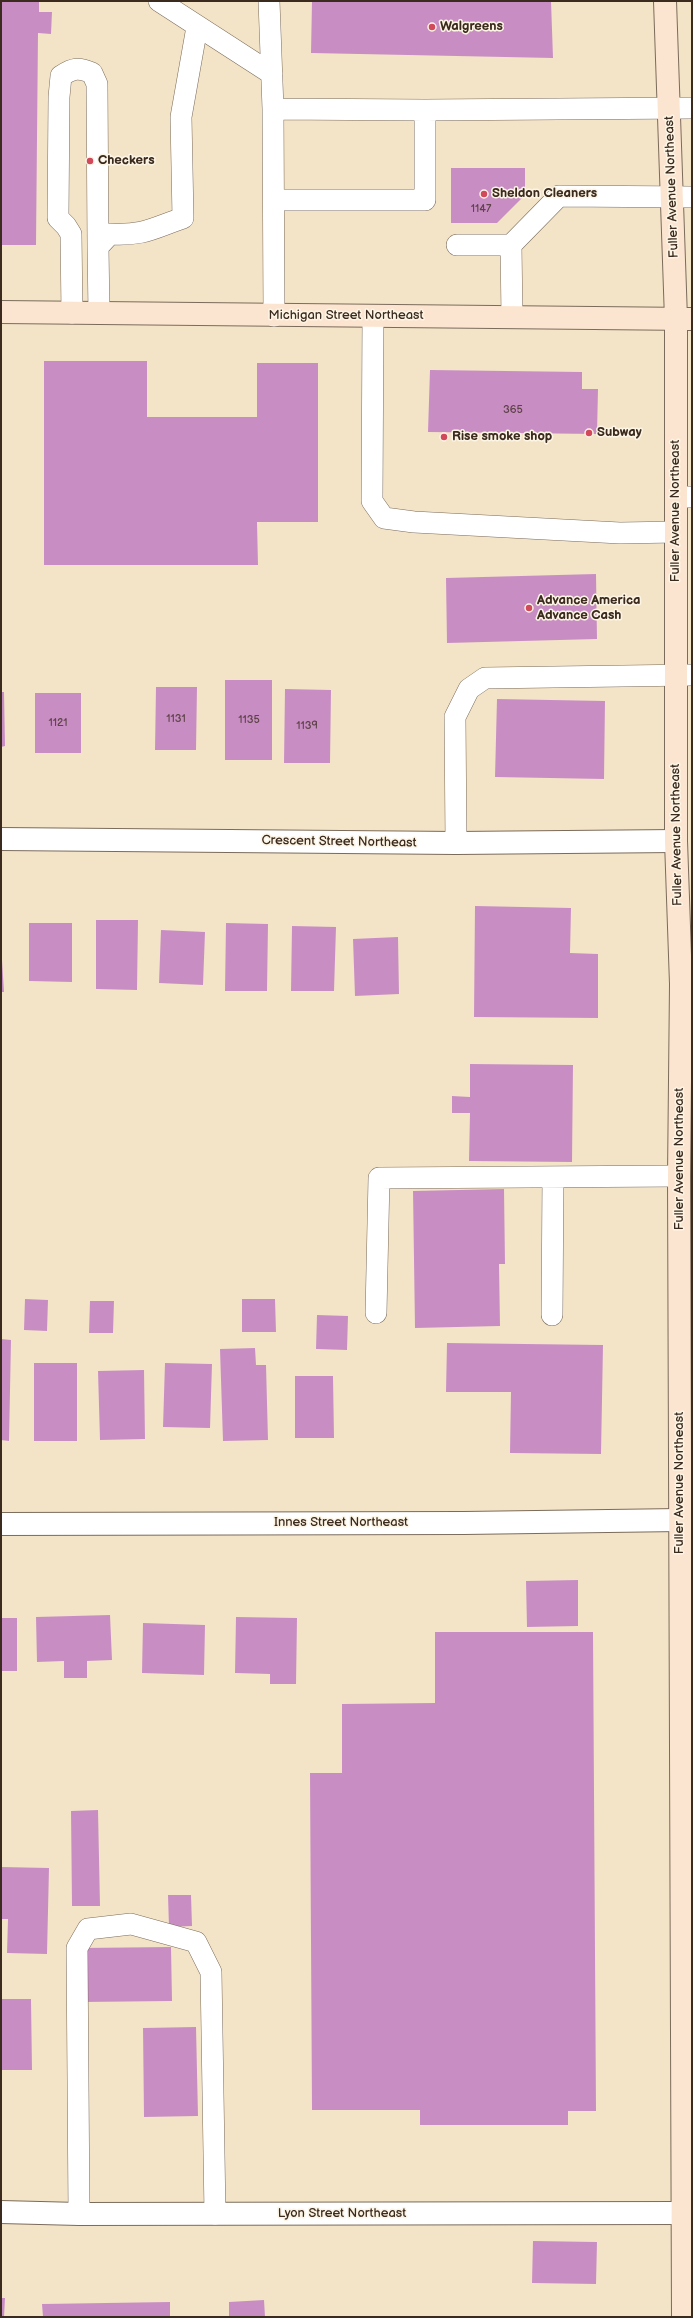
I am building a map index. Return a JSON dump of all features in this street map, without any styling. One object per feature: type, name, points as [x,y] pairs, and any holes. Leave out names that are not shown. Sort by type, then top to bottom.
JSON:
[{"type":"main road","name":"Fuller Avenue Northeast","points":[[665,1],[669,108],[682,198],[684,318],[684,497],[676,532],[684,676],[676,840],[686,984],[679,1176],[680,1520],[687,1883],[683,2317]]},
{"type":"main road","name":"Michigan Street Northeast","points":[[1,312],[274,316],[684,318]]},
{"type":"street","name":"Crescent Street Northeast","points":[[1,839],[456,843],[676,840]]},
{"type":"street","name":"Innes Street Northeast","points":[[1,1524],[464,1523],[680,1520]]},
{"type":"street","name":"Lyon Street Northeast","points":[[1,2212],[79,2214],[683,2213]]},
{"type":"lane","points":[[159,1],[197,27],[272,74]]},
{"type":"lane","points":[[269,1],[275,200],[274,316]]},
{"type":"lane","points":[[98,247],[110,234],[132,235],[152,231],[183,218],[181,117],[197,27]]},
{"type":"lane","points":[[72,313],[71,234],[58,218],[59,97],[61,76],[71,70],[82,68],[92,73],[97,84],[99,313]]},
{"type":"lane","points":[[273,109],[425,110],[692,108]]},
{"type":"lane","points":[[275,200],[425,200],[425,110]]},
{"type":"lane","points":[[512,317],[511,245],[559,196],[682,198]]},
{"type":"lane","points":[[457,245],[511,245]]},
{"type":"lane","points":[[373,316],[372,501],[384,518],[414,522],[620,532],[676,532]]},
{"type":"lane","points":[[456,843],[455,717],[469,689],[485,678],[684,676]]},
{"type":"lane","points":[[376,1313],[379,1178],[679,1176]]},
{"type":"lane","points":[[552,1315],[553,1177]]},
{"type":"lane","points":[[79,2214],[77,1948],[88,1929],[131,1924],[196,1942],[210,1972],[215,2214]]},
{"type":"building","points":[[1,1],[39,1],[39,12],[52,12],[51,34],[38,33],[36,245],[1,245]]},
{"type":"building","name":"Walgreens","points":[[312,1],[551,1],[553,58],[311,53]]},
{"type":"building","points":[[451,168],[525,168],[525,195],[497,223],[451,223]]},
{"type":"building","points":[[44,361],[147,361],[147,417],[257,417],[257,363],[318,363],[318,522],[257,522],[258,565],[44,565]]},
{"type":"building","points":[[430,370],[582,372],[582,389],[598,389],[597,434],[428,432]]},
{"type":"building","points":[[596,574],[597,639],[447,643],[446,578]]},
{"type":"building","points":[[225,680],[272,680],[272,760],[225,760]]},
{"type":"building","points":[[156,687],[197,687],[196,750],[155,750]]},
{"type":"building","points":[[285,689],[331,690],[330,763],[284,763]]},
{"type":"building","points":[[1,692],[4,692],[5,746],[1,747]]},
{"type":"building","points":[[35,693],[81,693],[81,753],[35,753]]},
{"type":"building","points":[[497,699],[605,701],[604,779],[495,777]]},
{"type":"building","points":[[475,906],[571,908],[570,953],[598,954],[598,1018],[474,1017]]},
{"type":"building","points":[[96,920],[138,920],[137,990],[96,989]]},
{"type":"building","points":[[29,923],[72,923],[72,982],[29,981]]},
{"type":"building","points":[[226,923],[268,924],[267,991],[225,991]]},
{"type":"building","points":[[292,926],[336,927],[334,991],[291,991]]},
{"type":"building","points":[[161,930],[205,932],[203,985],[159,983]]},
{"type":"building","points":[[398,937],[399,994],[355,996],[353,939]]},
{"type":"building","points":[[1,944],[4,992],[1,992]]},
{"type":"building","points":[[470,1064],[573,1065],[572,1162],[469,1161],[470,1113],[452,1113],[452,1096],[470,1097]]},
{"type":"building","points":[[504,1189],[505,1264],[499,1264],[500,1326],[415,1328],[413,1191]]},
{"type":"building","points":[[25,1299],[48,1300],[47,1331],[24,1330]]},
{"type":"building","points":[[242,1299],[275,1299],[276,1332],[242,1332]]},
{"type":"building","points":[[90,1301],[114,1301],[113,1333],[89,1333]]},
{"type":"building","points":[[317,1315],[348,1316],[347,1350],[316,1349]]},
{"type":"building","points":[[1,1339],[11,1340],[9,1441],[1,1440]]},
{"type":"building","points":[[447,1343],[603,1345],[601,1454],[510,1453],[511,1392],[446,1392]]},
{"type":"building","points":[[255,1348],[256,1365],[266,1365],[268,1440],[223,1441],[220,1349]]},
{"type":"building","points":[[34,1363],[77,1363],[77,1441],[34,1441]]},
{"type":"building","points":[[165,1363],[212,1364],[210,1428],[163,1427]]},
{"type":"building","points":[[144,1370],[145,1439],[100,1440],[98,1371]]},
{"type":"building","points":[[295,1376],[333,1376],[334,1438],[295,1438]]},
{"type":"building","points":[[578,1580],[578,1626],[527,1627],[526,1581]]},
{"type":"building","points":[[110,1615],[112,1660],[87,1661],[87,1678],[64,1678],[64,1661],[37,1662],[36,1617]]},
{"type":"building","points":[[236,1617],[297,1618],[296,1684],[270,1684],[270,1674],[235,1673]]},
{"type":"building","points":[[1,1618],[17,1618],[17,1671],[1,1671]]},
{"type":"building","points":[[143,1623],[205,1625],[204,1675],[142,1673]]},
{"type":"building","points":[[435,1632],[593,1632],[596,2111],[568,2111],[568,2125],[420,2125],[420,2110],[312,2110],[310,1773],[342,1773],[342,1704],[435,1703]]},
{"type":"building","points":[[98,1810],[100,1906],[72,1906],[71,1811]]},
{"type":"building","points":[[1,1867],[49,1868],[47,1954],[7,1953],[8,1919],[1,1919]]},
{"type":"building","points":[[168,1895],[191,1895],[192,1926],[169,1927]]},
{"type":"building","points":[[171,1947],[172,2001],[82,2002],[81,1948]]},
{"type":"building","points":[[1,1999],[31,1999],[32,2070],[1,2070]]},
{"type":"building","points":[[196,2027],[198,2116],[144,2117],[143,2028]]},
{"type":"building","points":[[533,2241],[597,2242],[596,2284],[532,2283]]},
{"type":"building","points":[[1,2298],[5,2298],[4,2317],[1,2317]]},
{"type":"building","points":[[264,2300],[265,2317],[229,2317],[229,2302]]},
{"type":"building","points":[[170,2302],[170,2317],[43,2317],[42,2304]]},
{"type":"place","name":"Walgreens","points":[[432,27]]},
{"type":"place","name":"Checkers","points":[[90,161]]},
{"type":"place","name":"Sheldon Cleaners","points":[[484,194]]},
{"type":"place","name":"Subway","points":[[589,433]]},
{"type":"place","name":"Rise smoke shop","points":[[444,437]]},
{"type":"place","name":"Advance America Advance Cash","points":[[529,608]]}]
